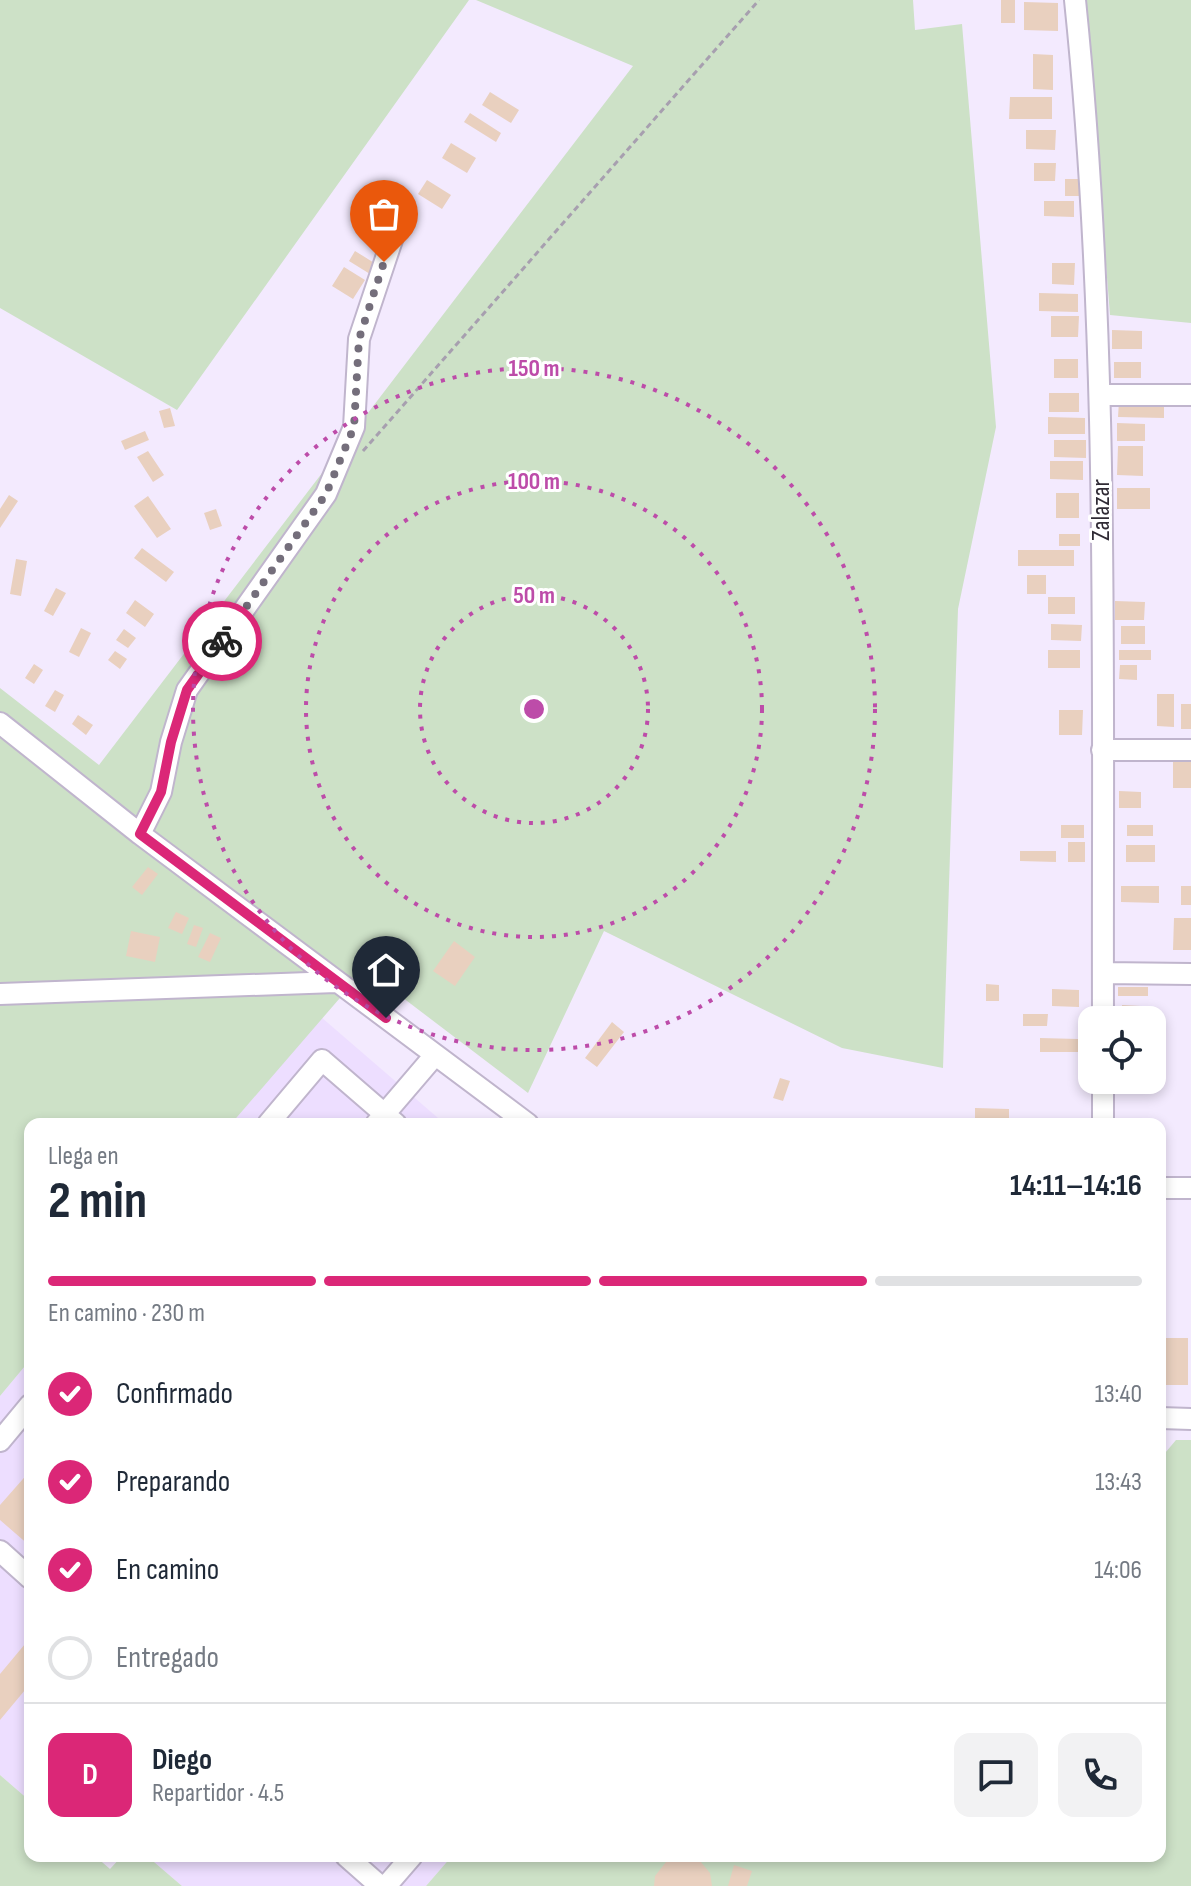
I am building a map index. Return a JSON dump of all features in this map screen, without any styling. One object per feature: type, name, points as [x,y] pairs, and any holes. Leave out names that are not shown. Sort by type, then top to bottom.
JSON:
[{"type":"street","name":"Zalazar","points":[[1075,0],[1084,83],[1100,395],[1103,1006]]},
{"type":"street","points":[[140,834],[161,792],[171,742],[187,690],[326,494],[354,427],[359,339],[393,237]]},
{"type":"street","points":[[1100,395],[1191,395]]},
{"type":"street","points":[[0,723],[140,834],[520,1118]]},
{"type":"street","points":[[1102,750],[1191,750]]},
{"type":"street","points":[[1103,973],[1191,974]]},
{"type":"street","points":[[0,994],[336,982]]},
{"type":"street","points":[[388,1118],[435,1055]]},
{"type":"street","points":[[273,1118],[322,1060],[383,1118]]},
{"type":"street","points":[[1103,1094],[1103,1118]]},
{"type":"street","points":[[1166,1188],[1191,1188]]},
{"type":"street","points":[[0,1441],[24,1412]]},
{"type":"street","points":[[1166,1418],[1191,1419]]},
{"type":"street","points":[[0,1551],[24,1573]]},
{"type":"street","points":[[353,1862],[383,1886],[406,1862]]},
{"type":"path","points":[[357,458],[759,0]]},
{"type":"shaded area","points":[[321,1017],[438,1118],[236,1118]]},
{"type":"shaded area","points":[[24,1367],[24,1796],[0,1775],[0,1396]]},
{"type":"shaded area","points":[[154,1862],[447,1862],[426,1886],[182,1886]]},
{"type":"green space","points":[[0,0],[469,0],[177,410],[0,308]]},
{"type":"green space","points":[[476,0],[913,0],[915,30],[962,24],[996,427],[958,609],[943,1068],[842,1048],[604,931],[528,1093],[365,969],[236,1118],[24,1118],[24,1367],[0,1396],[0,688],[99,765],[633,66]]},
{"type":"green space","points":[[1085,0],[1191,0],[1191,323],[1110,315]]},
{"type":"green space","points":[[1176,1440],[1191,1440],[1191,1886],[426,1886],[447,1862],[1166,1862],[1166,1452]]},
{"type":"green space","points":[[0,1775],[24,1796],[24,1862],[102,1862],[110,1869],[116,1862],[154,1862],[182,1886],[0,1886]]},
{"type":"building","points":[[1001,0],[1015,0],[1015,23],[1001,23]]},
{"type":"building","points":[[1024,2],[1058,3],[1058,31],[1024,30]]},
{"type":"building","points":[[1033,54],[1053,55],[1053,90],[1033,89]]},
{"type":"building","points":[[490,92],[519,110],[511,123],[482,105]]},
{"type":"building","points":[[1010,97],[1052,97],[1052,119],[1009,119]]},
{"type":"building","points":[[470,113],[501,133],[496,142],[464,122]]},
{"type":"building","points":[[1026,130],[1056,130],[1055,150],[1026,149]]},
{"type":"building","points":[[451,143],[476,158],[467,173],[442,158]]},
{"type":"building","points":[[1034,163],[1056,163],[1055,181],[1034,181]]},
{"type":"building","points":[[1065,179],[1079,179],[1079,196],[1065,196]]},
{"type":"building","points":[[427,180],[451,195],[442,209],[418,194]]},
{"type":"building","points":[[1044,201],[1074,201],[1074,217],[1044,216]]},
{"type":"building","points":[[355,251],[376,264],[370,274],[349,261]]},
{"type":"building","points":[[1052,263],[1075,263],[1074,285],[1052,284]]},
{"type":"building","points":[[344,267],[365,280],[353,299],[332,286]]},
{"type":"building","points":[[1039,293],[1078,294],[1078,312],[1039,311]]},
{"type":"building","points":[[1051,316],[1079,316],[1078,337],[1051,337]]},
{"type":"building","points":[[1112,330],[1142,331],[1142,349],[1112,349]]},
{"type":"building","points":[[1054,359],[1078,359],[1078,378],[1054,378]]},
{"type":"building","points":[[1114,362],[1141,362],[1141,378],[1114,378]]},
{"type":"building","points":[[1049,393],[1079,393],[1079,412],[1049,412]]},
{"type":"building","points":[[1119,401],[1164,402],[1164,418],[1118,417]]},
{"type":"building","points":[[170,408],[175,426],[164,428],[159,411]]},
{"type":"building","points":[[1048,417],[1085,418],[1085,434],[1048,434]]},
{"type":"building","points":[[1117,423],[1145,424],[1145,441],[1117,441]]},
{"type":"building","points":[[145,431],[149,440],[125,450],[121,441]]},
{"type":"building","points":[[1054,440],[1086,440],[1086,458],[1054,457]]},
{"type":"building","points":[[1118,446],[1143,446],[1143,476],[1117,475]]},
{"type":"building","points":[[148,451],[164,475],[153,482],[137,457]]},
{"type":"building","points":[[1050,461],[1083,461],[1083,480],[1050,479]]},
{"type":"building","points":[[1117,488],[1150,488],[1150,509],[1117,509]]},
{"type":"building","points":[[1056,493],[1079,493],[1079,518],[1056,518]]},
{"type":"building","points":[[9,495],[18,501],[0,528],[0,509]]},
{"type":"building","points":[[148,496],[171,529],[157,538],[134,506]]},
{"type":"building","points":[[216,509],[222,526],[210,530],[204,513]]},
{"type":"building","points":[[1059,534],[1080,534],[1080,546],[1059,546]]},
{"type":"building","points":[[142,548],[174,572],[166,582],[134,558]]},
{"type":"building","points":[[1018,550],[1074,550],[1074,566],[1018,566]]},
{"type":"building","points":[[16,559],[27,561],[21,596],[10,594]]},
{"type":"building","points":[[1027,575],[1046,575],[1046,594],[1027,594]]},
{"type":"building","points":[[56,588],[66,593],[53,616],[44,611]]},
{"type":"building","points":[[1048,597],[1075,597],[1075,614],[1048,614]]},
{"type":"building","points":[[135,600],[154,614],[145,627],[126,613]]},
{"type":"building","points":[[1115,601],[1145,602],[1144,620],[1115,620]]},
{"type":"building","points":[[1051,624],[1082,625],[1081,641],[1051,640]]},
{"type":"building","points":[[1121,626],[1145,626],[1145,644],[1121,644]]},
{"type":"building","points":[[81,628],[91,633],[79,657],[69,652]]},
{"type":"building","points":[[124,629],[136,638],[128,648],[116,640]]},
{"type":"building","points":[[1048,650],[1080,650],[1080,668],[1048,668]]},
{"type":"building","points":[[1119,650],[1151,650],[1151,660],[1119,660]]},
{"type":"building","points":[[115,651],[127,659],[120,669],[108,660]]},
{"type":"building","points":[[34,664],[43,670],[34,684],[25,678]]},
{"type":"building","points":[[1120,665],[1137,665],[1137,680],[1119,679]]},
{"type":"building","points":[[55,690],[64,695],[55,712],[45,706]]},
{"type":"building","points":[[1157,694],[1174,694],[1174,727],[1157,726]]},
{"type":"building","points":[[1181,704],[1191,704],[1191,729],[1181,729]]},
{"type":"building","points":[[1059,710],[1083,710],[1082,735],[1059,735]]},
{"type":"building","points":[[78,715],[93,725],[86,735],[72,724]]},
{"type":"building","points":[[1173,762],[1191,762],[1191,788],[1173,788]]},
{"type":"building","points":[[1119,791],[1141,792],[1141,808],[1119,808]]},
{"type":"building","points":[[1061,825],[1084,825],[1084,838],[1061,838]]},
{"type":"building","points":[[1127,825],[1153,825],[1153,836],[1127,836]]},
{"type":"building","points":[[1068,842],[1085,842],[1085,862],[1068,862]]},
{"type":"building","points":[[1126,845],[1155,845],[1155,862],[1126,862]]},
{"type":"building","points":[[1020,851],[1056,851],[1056,862],[1020,861]]},
{"type":"building","points":[[148,867],[158,874],[142,895],[132,887]]},
{"type":"building","points":[[1121,886],[1159,886],[1159,903],[1121,902]]},
{"type":"building","points":[[1181,886],[1191,886],[1191,905],[1181,905]]},
{"type":"building","points":[[176,912],[189,918],[182,934],[168,928]]},
{"type":"building","points":[[1174,918],[1191,918],[1191,950],[1173,950]]},
{"type":"building","points":[[194,925],[203,928],[196,947],[187,944]]},
{"type":"building","points":[[131,931],[160,937],[155,962],[126,956]]},
{"type":"building","points":[[210,933],[221,938],[210,962],[198,957]]},
{"type":"building","points":[[454,941],[475,957],[455,986],[433,971]]},
{"type":"building","points":[[986,984],[999,985],[999,1001],[986,1001]]},
{"type":"building","points":[[1118,987],[1148,987],[1148,996],[1118,996]]},
{"type":"building","points":[[1052,989],[1079,990],[1078,1007],[1052,1006]]},
{"type":"building","points":[[1023,1014],[1048,1014],[1047,1026],[1023,1026]]},
{"type":"building","points":[[612,1022],[624,1032],[597,1067],[585,1058]]},
{"type":"building","points":[[1040,1038],[1078,1039],[1078,1052],[1040,1052]]},
{"type":"building","points":[[780,1078],[790,1081],[783,1101],[773,1098]]},
{"type":"building","points":[[975,1108],[1009,1109],[1009,1118],[975,1118]]},
{"type":"building","points":[[1166,1338],[1188,1338],[1188,1385],[1166,1385]]},
{"type":"building","points":[[24,1478],[24,1541],[0,1520],[0,1505]]},
{"type":"building","points":[[24,1645],[24,1691],[0,1720],[0,1674]]},
{"type":"building","points":[[666,1862],[701,1862],[710,1873],[712,1886],[654,1886],[655,1876]]},
{"type":"building","points":[[734,1865],[752,1871],[747,1886],[728,1886]]},
{"type":"way so far","points":[[222,641],[326,494],[354,427],[359,339],[384,262]]},
{"type":"route","points":[[222,641],[187,690],[171,742],[161,792],[140,834],[386,1018]]}]
